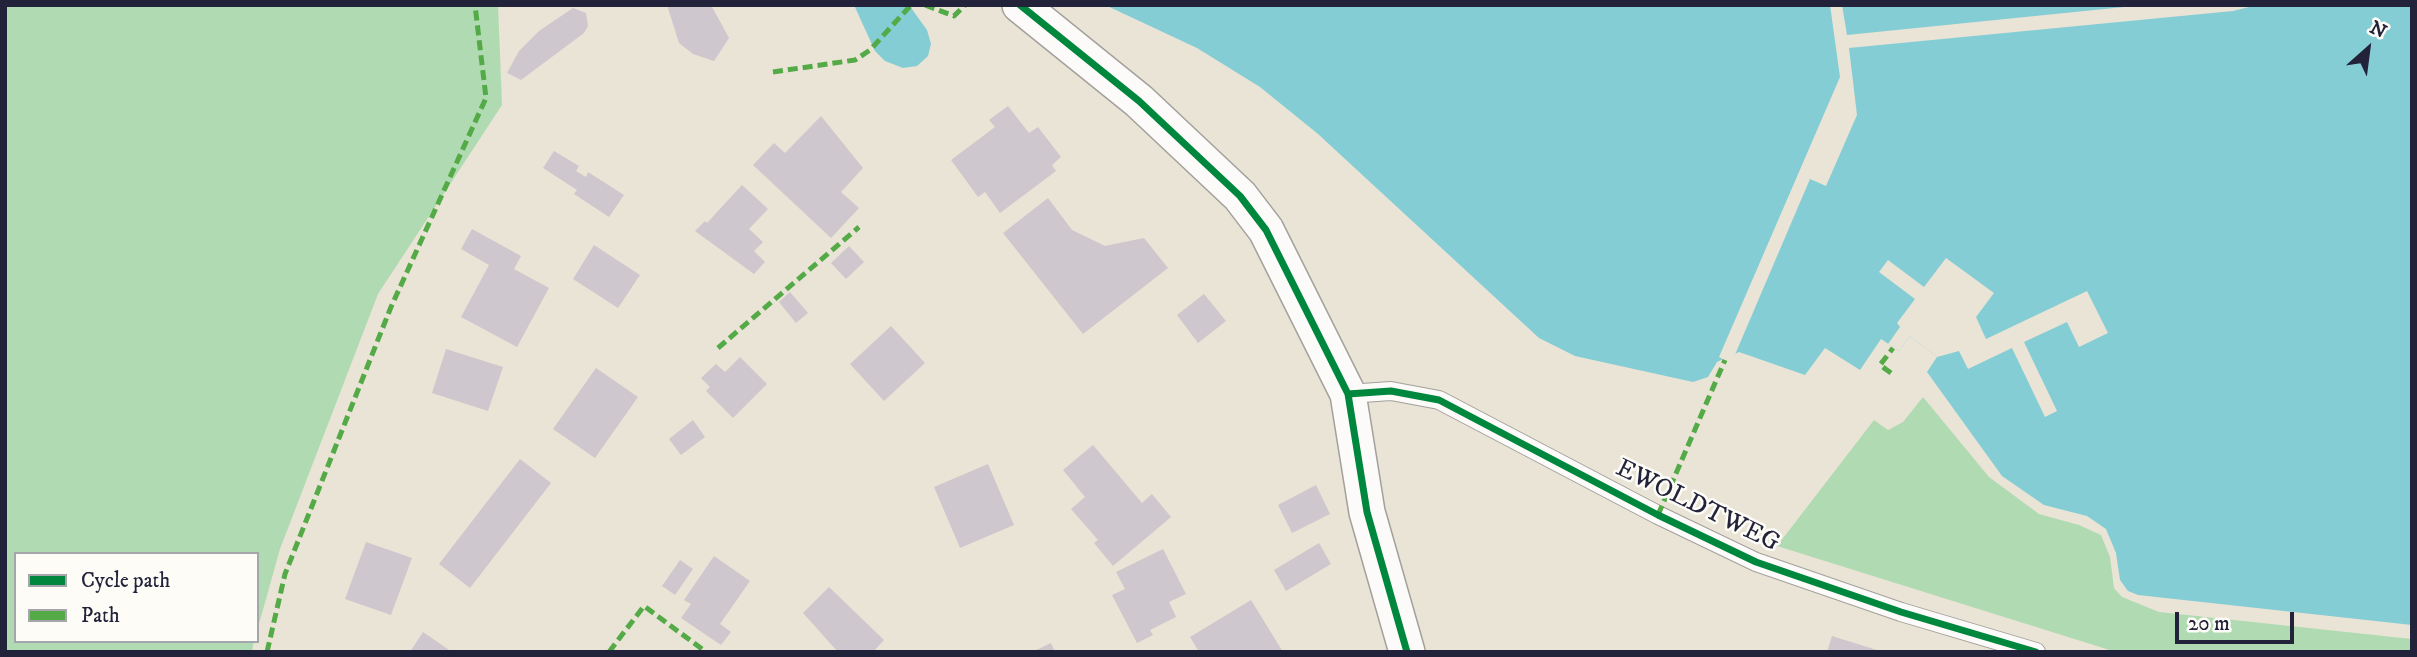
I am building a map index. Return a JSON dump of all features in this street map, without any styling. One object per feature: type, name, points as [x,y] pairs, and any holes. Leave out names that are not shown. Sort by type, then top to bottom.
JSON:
[{"type":"street","points":[[1020,5],[1139,101],[1240,196],[1266,230],[1348,394],[1367,512],[1407,652]]},
{"type":"lane","name":"EWOLDTWEG","points":[[1348,394],[1391,391],[1439,400],[1658,516],[1756,562],[1901,612],[2036,652]]},
{"type":"green space","points":[[5,5],[498,5],[502,105],[378,294],[280,549],[259,624],[259,552],[14,552],[14,643],[254,643],[252,652],[5,652]]},
{"type":"green space","points":[[1923,397],[1989,477],[2039,514],[2079,525],[2101,535],[2110,557],[2114,588],[2122,597],[2159,612],[2412,639],[2412,652],[2116,652],[1777,546],[1874,420],[1888,430],[1903,422]]},
{"type":"water","points":[[854,5],[909,5],[927,30],[931,44],[928,56],[917,66],[903,68],[885,61],[875,51]]},
{"type":"water","points":[[1105,5],[2412,5],[2412,625],[2138,595],[2128,591],[2120,580],[2116,553],[2106,529],[2087,516],[2044,505],[2002,476],[1927,372],[1937,357],[1910,336],[1899,351],[1881,339],[1860,370],[1825,348],[1805,375],[1739,352],[1717,362],[1708,377],[1693,382],[1575,356],[1539,338],[1318,134],[1260,87],[1197,48]]},
{"type":"pier","points":[[1830,5],[1842,5],[1847,35],[2144,5],[2257,5],[2233,11],[1849,48],[1857,115],[1826,186],[1810,179],[1734,357],[1726,361],[1719,357],[1840,77]]},
{"type":"pier","points":[[1946,258],[1994,293],[1976,317],[1986,339],[2087,291],[2108,333],[2079,347],[2067,322],[2024,342],[2057,411],[2045,417],[2012,348],[1968,369],[1959,351],[1937,357],[1910,336],[1899,351],[1888,344],[1900,327],[1897,323],[1915,299],[1879,272],[1888,260],[1924,287]]},
{"type":"building","points":[[667,5],[711,5],[729,38],[714,61],[693,54],[679,43]]},
{"type":"building","points":[[573,8],[586,13],[588,26],[584,33],[521,80],[507,73],[519,51],[539,31]]},
{"type":"building","points":[[1008,106],[1029,133],[1038,127],[1061,157],[1052,165],[1056,171],[1000,213],[985,192],[978,197],[951,160],[995,127],[989,120]]},
{"type":"building","points":[[821,116],[863,168],[841,192],[859,208],[831,238],[753,165],[774,143],[785,153]]},
{"type":"building","points":[[554,151],[579,166],[576,171],[586,177],[588,172],[624,195],[609,217],[574,194],[577,190],[543,168]]},
{"type":"building","points":[[742,185],[768,209],[749,229],[763,242],[754,251],[765,262],[754,274],[695,231],[705,221],[707,223]]},
{"type":"building","points":[[1048,198],[1072,230],[1105,246],[1144,238],[1168,268],[1083,334],[1003,233]]},
{"type":"building","points":[[472,229],[521,256],[514,269],[549,288],[517,347],[461,317],[489,265],[461,249]]},
{"type":"building","points":[[594,245],[640,275],[618,308],[573,279]]},
{"type":"building","points":[[849,246],[864,262],[846,279],[831,263]]},
{"type":"building","points":[[790,292],[808,313],[796,323],[779,302]]},
{"type":"building","points":[[1204,294],[1226,321],[1198,343],[1177,315]]},
{"type":"building","points":[[891,326],[925,363],[884,401],[850,364]]},
{"type":"building","points":[[446,349],[503,367],[488,411],[432,393]]},
{"type":"building","points":[[740,357],[767,384],[733,418],[706,391],[710,387],[701,378],[716,364],[725,372]]},
{"type":"building","points":[[596,368],[638,397],[595,458],[553,429]]},
{"type":"building","points":[[693,420],[705,437],[681,455],[669,439]]},
{"type":"building","points":[[1093,445],[1142,503],[1152,494],[1171,517],[1113,566],[1094,543],[1098,540],[1071,509],[1085,497],[1063,470]]},
{"type":"building","points":[[520,459],[551,483],[470,588],[439,564]]},
{"type":"building","points":[[988,464],[1014,525],[960,548],[934,487]]},
{"type":"building","points":[[1316,485],[1330,514],[1292,533],[1278,505]]},
{"type":"building","points":[[366,542],[412,558],[391,615],[345,599]]},
{"type":"building","points":[[1319,543],[1331,564],[1286,591],[1274,570]]},
{"type":"building","points":[[1163,549],[1186,594],[1169,602],[1176,617],[1150,630],[1153,635],[1137,643],[1112,595],[1125,589],[1116,572]]},
{"type":"building","points":[[714,556],[750,581],[720,624],[731,632],[721,645],[681,618],[691,604],[684,600]]},
{"type":"building","points":[[680,560],[693,569],[675,595],[662,586]]},
{"type":"building","points":[[829,587],[884,640],[873,652],[838,652],[803,613]]},
{"type":"building","points":[[1251,600],[1283,652],[1199,652],[1190,637]]},
{"type":"building","points":[[423,632],[452,652],[410,652]]},
{"type":"building","points":[[1832,636],[1880,651],[1880,652],[1827,652]]},
{"type":"building","points":[[1051,643],[1055,652],[1032,652]]},
{"type":"marked path","points":[[267,652],[285,574],[391,307],[486,98],[475,5]]},
{"type":"marked path","points":[[773,72],[855,60],[870,50],[911,5]]},
{"type":"marked path","points":[[925,5],[954,16],[965,5]]},
{"type":"marked path","points":[[718,348],[859,227]]},
{"type":"marked path","points":[[1891,373],[1880,365],[1893,348]]},
{"type":"marked path","points":[[1658,515],[1725,360]]},
{"type":"marked path","points":[[609,652],[644,606],[706,652]]},
{"type":"cycle path","points":[[1020,5],[1139,101],[1240,196],[1266,230],[1348,394],[1367,512],[1407,652]]},
{"type":"cycle path","points":[[1348,394],[1391,391],[1439,400],[1658,515],[1756,562],[1901,612],[2036,652]]}]
